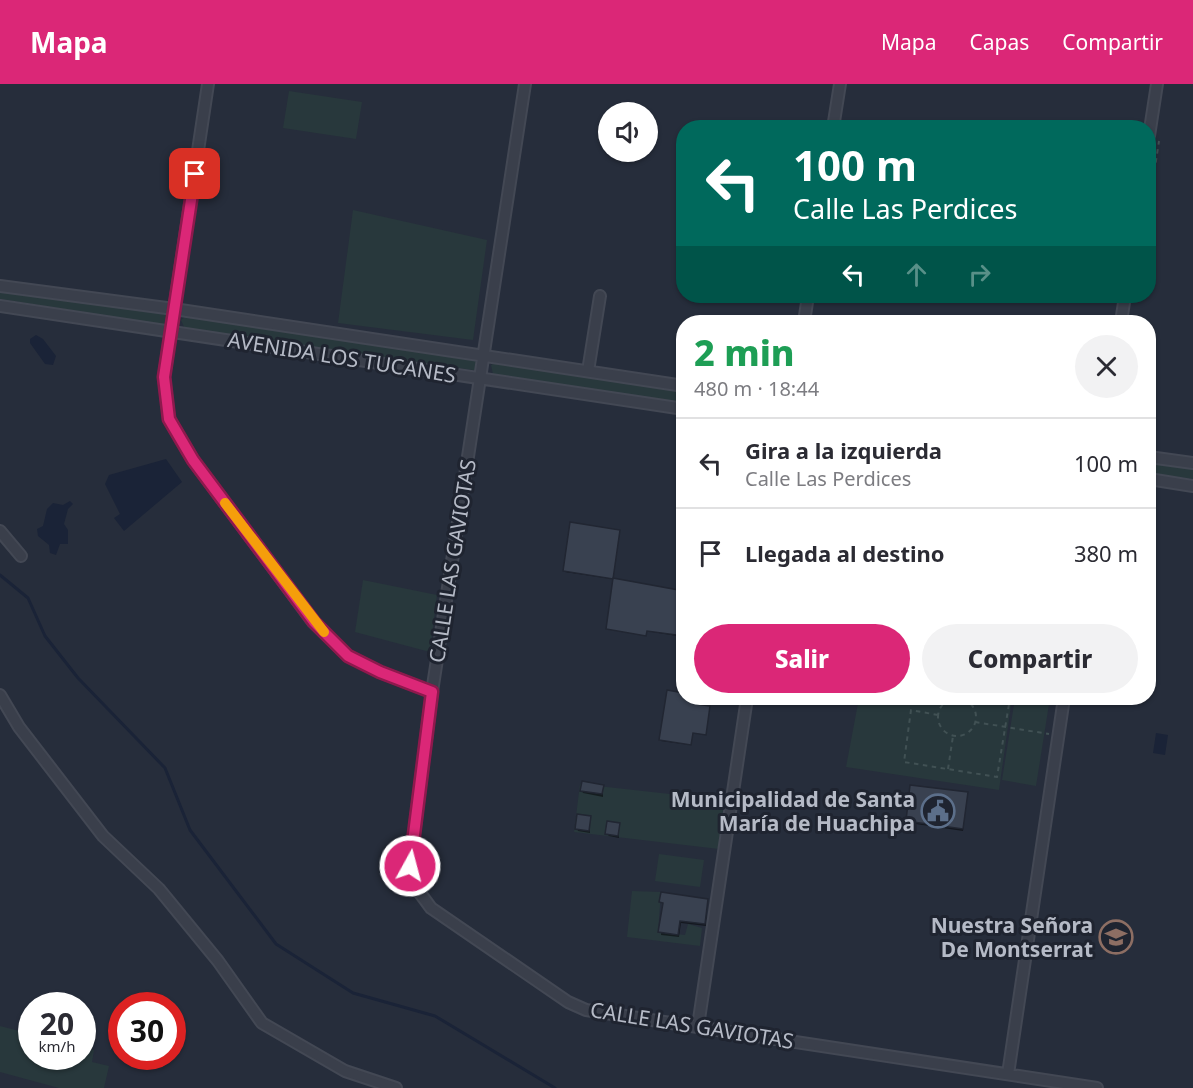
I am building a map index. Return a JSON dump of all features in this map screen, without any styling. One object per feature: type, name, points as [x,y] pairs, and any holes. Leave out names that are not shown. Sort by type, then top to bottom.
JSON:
[{"type":"street","points":[[208,84],[164,377],[169,419],[193,460],[314,622],[327,636],[348,656],[380,672],[432,692]]},
{"type":"street","name":"CALLE LAS GAVIOTAS","points":[[525,84],[432,692],[410,866],[417,889],[431,908],[568,1002],[586,1010],[1097,1088]]},
{"type":"street","points":[[834,120],[840,84]]},
{"type":"street","points":[[1155,120],[1157,84]]},
{"type":"street","name":"AVENIDA LOS TUCANES","points":[[0,286],[174,309],[676,385]]},
{"type":"street","points":[[588,371],[600,296]]},
{"type":"street","name":"AVENIDA LOS TUCANES","points":[[0,306],[676,408]]},
{"type":"street","points":[[1156,458],[1193,463]]},
{"type":"street","points":[[1156,480],[1193,486]]},
{"type":"street","points":[[0,531],[21,556]]},
{"type":"street","points":[[0,695],[19,727],[103,836],[159,889],[218,961],[262,1023],[345,1071],[396,1088]]},
{"type":"street","points":[[698,1026],[746,705]]},
{"type":"street","points":[[1008,1074],[1063,705]]},
{"type":"path","points":[[943,705],[938,715],[940,726],[953,736]]},
{"type":"path","points":[[953,736],[968,732],[975,722],[975,709],[970,705]]},
{"type":"path","points":[[938,715],[911,710],[904,762],[997,777],[1009,705]]},
{"type":"path","points":[[975,722],[1059,735]]},
{"type":"path","points":[[948,769],[953,736]]},
{"type":"shaded area","points":[[289,91],[362,102],[356,139],[283,128]]},
{"type":"shaded area","points":[[353,210],[487,240],[473,340],[338,323]]},
{"type":"shaded area","points":[[0,290],[168,313],[170,316],[166,325],[0,299]]},
{"type":"shaded area","points":[[186,316],[479,361],[477,370],[473,370],[185,329],[181,320]]},
{"type":"shaded area","points":[[496,363],[676,390],[676,402],[493,374],[491,365]]},
{"type":"shaded area","points":[[1156,463],[1193,468],[1193,479],[1156,474]]},
{"type":"shaded area","points":[[363,580],[437,595],[430,652],[355,632]]},
{"type":"shaded area","points":[[858,705],[1011,705],[999,790],[846,767]]},
{"type":"shaded area","points":[[1014,705],[1049,705],[1036,786],[1002,780]]},
{"type":"shaded area","points":[[580,784],[724,800],[719,849],[574,832]]},
{"type":"shaded area","points":[[659,854],[704,860],[700,887],[655,881]]},
{"type":"shaded area","points":[[632,891],[661,892],[658,932],[685,935],[688,924],[702,928],[700,946],[627,937]]},
{"type":"shaded area","points":[[0,1026],[18,1031],[18,1070],[96,1070],[96,1063],[108,1066],[104,1088],[59,1088],[0,1072]]},
{"type":"water","points":[[36,335],[43,339],[56,356],[53,365],[45,364],[30,343],[30,339]]},
{"type":"water","points":[[166,459],[182,482],[124,531],[114,518],[120,514],[105,484],[109,475]]},
{"type":"water","points":[[70,501],[73,504],[68,509],[64,524],[68,530],[68,544],[60,544],[56,555],[50,553],[49,545],[38,536],[37,529],[43,526],[47,509],[53,503],[63,505]]},
{"type":"water","points":[[1156,733],[1168,735],[1165,755],[1153,753]]},
{"type":"building","points":[[570,522],[620,530],[613,579],[563,571]]},
{"type":"building","points":[[613,578],[676,590],[676,635],[647,631],[646,636],[606,629]]},
{"type":"building","points":[[667,690],[676,692],[676,705],[710,706],[706,735],[693,733],[691,745],[659,740]]},
{"type":"building","points":[[582,781],[604,785],[602,794],[580,791]]},
{"type":"building","points":[[910,785],[968,792],[963,829],[906,821]]},
{"type":"building","points":[[577,814],[591,816],[589,831],[575,829]]},
{"type":"building","points":[[607,821],[620,823],[618,836],[605,834]]},
{"type":"building","points":[[661,892],[708,899],[705,924],[680,921],[678,935],[658,932],[663,903],[659,902]]},
{"type":"waterway","points":[[0,575],[28,598],[45,636],[78,678],[165,768],[190,830],[276,944],[353,993],[435,1016],[555,1088]]},
{"type":"slow traffic","points":[[225,503],[314,622],[324,632]]},
{"type":"place","name":"Municipalidad de Santa María de Huachipa","points":[[938,811]]},
{"type":"place","name":"Nuestra Señora De Montserrat","points":[[1116,937]]},
{"type":"route","points":[[195,174],[164,377],[169,419],[193,460],[314,622],[348,656],[380,672],[432,692],[410,866]]}]
